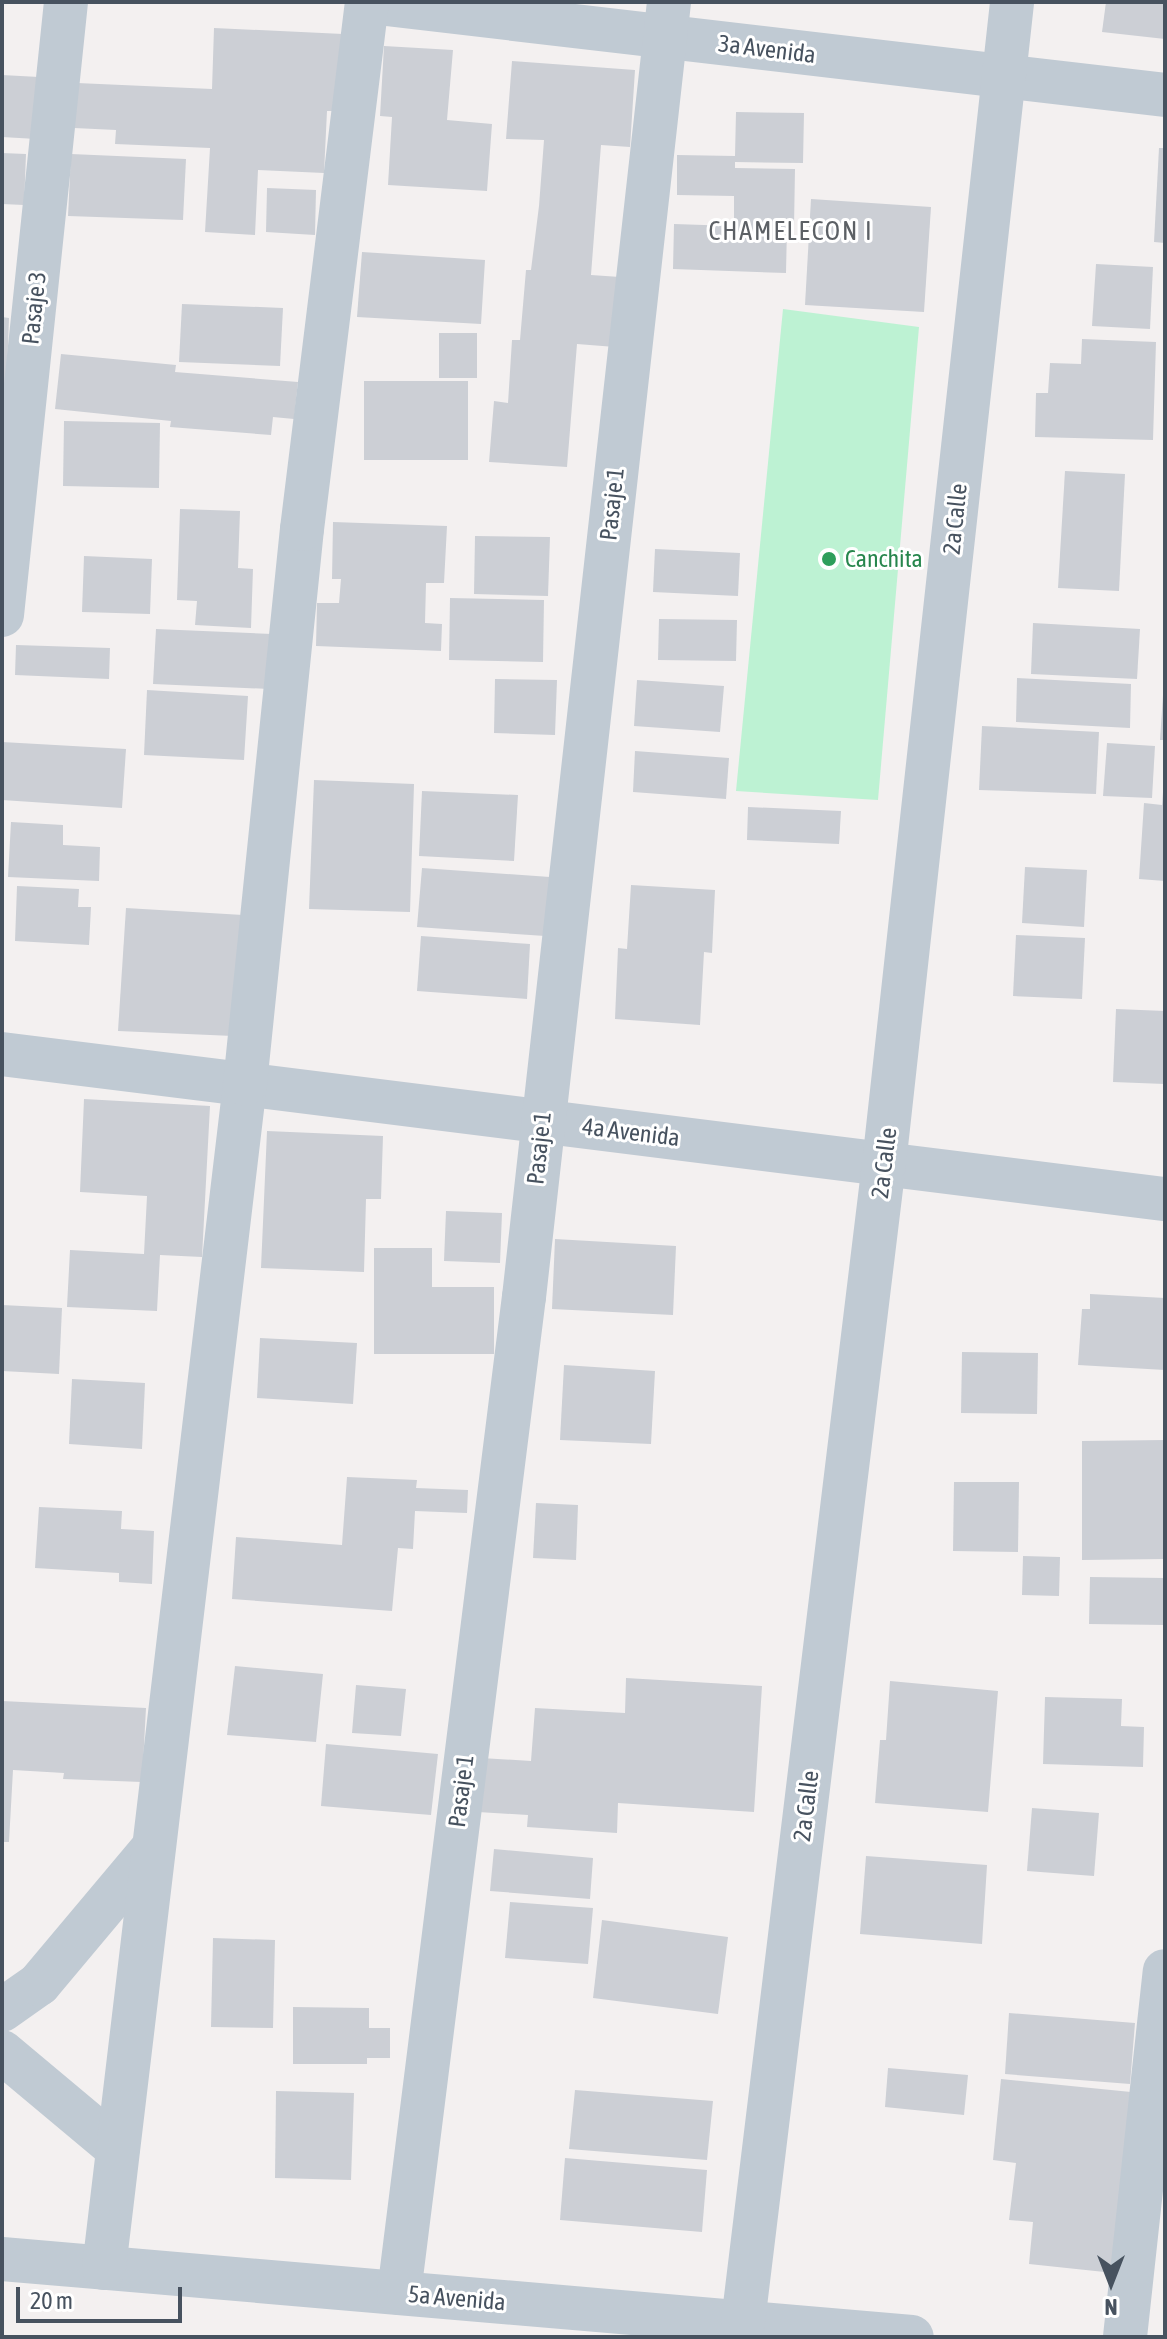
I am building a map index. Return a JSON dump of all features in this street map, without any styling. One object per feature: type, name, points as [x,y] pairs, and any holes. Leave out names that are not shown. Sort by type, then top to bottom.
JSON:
[{"type":"street","name":"Pasaje 3","points":[[2,615],[66,2]]},
{"type":"street","name":"3a Avenida","points":[[368,2],[667,19],[1003,76],[1165,95]]},
{"type":"street","points":[[104,2268],[245,1084],[302,529],[368,2]]},
{"type":"street","name":"2a Calle","points":[[743,2322],[884,1164],[1012,2]]},
{"type":"street","name":"Pasaje 1","points":[[399,2293],[524,1297],[667,19]]},
{"type":"street","name":"4a Avenida","points":[[2,1054],[1165,1199]]},
{"type":"street","points":[[2,2010],[39,1984],[153,1848]]},
{"type":"street","points":[[1125,2337],[1165,1971]]},
{"type":"street","points":[[2,2052],[118,2149]]},
{"type":"street","name":"5a Avenida","points":[[2,2259],[912,2337]]},
{"type":"green space","name":"Canchita","points":[[783,309],[919,327],[878,800],[736,791]]},
{"type":"building","points":[[1106,2],[1165,2],[1165,39],[1102,32]]},
{"type":"building","points":[[214,28],[343,34],[341,111],[327,111],[324,173],[258,170],[255,235],[205,232],[210,148],[115,144],[116,130],[74,128],[77,83],[212,89]]},
{"type":"building","points":[[384,46],[453,50],[447,120],[492,124],[487,191],[388,185],[392,117],[380,116]]},
{"type":"building","points":[[512,61],[635,70],[630,147],[601,145],[591,275],[620,277],[615,347],[577,344],[567,467],[489,462],[494,401],[508,403],[512,340],[520,340],[526,270],[531,270],[539,206],[544,140],[506,139]]},
{"type":"building","points":[[2,75],[39,77],[36,139],[2,137]]},
{"type":"building","points":[[736,112],[804,113],[803,163],[735,162],[735,168],[795,169],[794,227],[787,227],[786,273],[673,269],[674,224],[734,226],[734,196],[677,195],[677,155],[735,156]]},
{"type":"building","points":[[1159,148],[1165,148],[1165,243],[1154,242]]},
{"type":"building","points":[[2,153],[26,154],[24,205],[2,204]]},
{"type":"building","points":[[71,154],[186,159],[183,220],[68,216]]},
{"type":"building","points":[[267,188],[316,190],[315,235],[266,232]]},
{"type":"building","points":[[811,199],[931,207],[924,312],[805,305]]},
{"type":"building","points":[[362,252],[485,260],[481,324],[357,317]]},
{"type":"building","points":[[1096,264],[1153,267],[1150,329],[1092,326]]},
{"type":"building","points":[[182,304],[283,308],[280,366],[179,362]]},
{"type":"building","points":[[2,317],[9,318],[6,400],[2,400]]},
{"type":"building","points":[[439,333],[477,333],[477,378],[439,378]]},
{"type":"building","points":[[1082,339],[1156,342],[1153,440],[1035,437],[1036,393],[1048,393],[1050,363],[1081,364]]},
{"type":"building","points":[[61,354],[176,365],[175,372],[298,382],[294,419],[273,417],[271,435],[170,427],[171,421],[55,409]]},
{"type":"building","points":[[364,381],[468,381],[468,460],[364,460]]},
{"type":"building","points":[[64,421],[160,423],[159,488],[63,486]]},
{"type":"building","points":[[1065,471],[1125,474],[1119,591],[1058,588]]},
{"type":"building","points":[[180,509],[240,511],[238,568],[253,569],[251,628],[195,625],[197,601],[177,600]]},
{"type":"building","points":[[333,522],[447,526],[444,583],[426,583],[425,623],[442,624],[441,651],[316,646],[317,603],[339,603],[341,579],[332,579]]},
{"type":"building","points":[[475,536],[550,537],[548,596],[474,594]]},
{"type":"building","points":[[655,549],[740,553],[738,596],[653,592]]},
{"type":"building","points":[[84,556],[152,559],[150,614],[82,612]]},
{"type":"building","points":[[450,598],[544,600],[543,662],[449,660]]},
{"type":"building","points":[[659,619],[737,620],[736,661],[658,660]]},
{"type":"building","points":[[1033,623],[1140,629],[1137,679],[1031,674]]},
{"type":"building","points":[[156,629],[272,634],[269,689],[153,684]]},
{"type":"building","points":[[16,645],[110,648],[109,679],[15,675]]},
{"type":"building","points":[[1017,678],[1131,684],[1130,728],[1016,722]]},
{"type":"building","points":[[495,679],[557,680],[555,735],[494,733]]},
{"type":"building","points":[[637,680],[724,686],[720,732],[634,726]]},
{"type":"building","points":[[147,690],[248,696],[244,760],[144,755]]},
{"type":"building","points":[[1163,695],[1165,740],[1160,740]]},
{"type":"building","points":[[982,726],[1099,732],[1096,794],[979,790]]},
{"type":"building","points":[[2,742],[126,749],[122,808],[2,800]]},
{"type":"building","points":[[1107,743],[1155,746],[1152,798],[1103,796]]},
{"type":"building","points":[[635,751],[729,758],[726,799],[633,792]]},
{"type":"building","points":[[314,780],[414,784],[410,912],[309,909]]},
{"type":"building","points":[[422,791],[518,795],[514,861],[419,856]]},
{"type":"building","points":[[1163,792],[1165,881],[1139,879],[1144,803],[1162,805]]},
{"type":"building","points":[[748,807],[841,811],[839,844],[747,840]]},
{"type":"building","points":[[11,822],[63,825],[63,845],[100,847],[99,881],[8,877]]},
{"type":"building","points":[[1025,867],[1087,870],[1084,927],[1022,923]]},
{"type":"building","points":[[422,868],[550,877],[545,936],[417,927]]},
{"type":"building","points":[[631,885],[715,890],[712,953],[704,952],[700,1025],[615,1019],[618,948],[627,949]]},
{"type":"building","points":[[17,886],[79,889],[78,907],[91,907],[89,945],[15,941]]},
{"type":"building","points":[[126,908],[243,915],[233,1036],[118,1031]]},
{"type":"building","points":[[1016,935],[1085,938],[1082,999],[1013,996]]},
{"type":"building","points":[[421,936],[530,944],[527,999],[417,991]]},
{"type":"building","points":[[1116,1009],[1165,1011],[1165,1084],[1113,1082]]},
{"type":"building","points":[[84,1099],[210,1106],[202,1257],[160,1255],[157,1311],[67,1307],[70,1250],[144,1254],[147,1196],[80,1192]]},
{"type":"building","points":[[267,1131],[383,1136],[381,1199],[366,1199],[364,1272],[261,1268]]},
{"type":"building","points":[[446,1211],[502,1213],[500,1263],[444,1261]]},
{"type":"building","points":[[555,1239],[676,1246],[673,1315],[552,1309]]},
{"type":"building","points":[[374,1248],[432,1248],[432,1287],[494,1287],[494,1354],[374,1354]]},
{"type":"building","points":[[1090,1294],[1165,1298],[1165,1370],[1078,1365],[1082,1309],[1090,1309]]},
{"type":"building","points":[[2,1305],[62,1308],[59,1374],[2,1371]]},
{"type":"building","points":[[260,1338],[357,1343],[353,1404],[257,1398]]},
{"type":"building","points":[[962,1352],[1038,1353],[1037,1414],[961,1413]]},
{"type":"building","points":[[564,1365],[655,1371],[651,1444],[560,1440]]},
{"type":"building","points":[[72,1379],[145,1383],[142,1449],[69,1444]]},
{"type":"building","points":[[1165,1440],[1165,1559],[1082,1560],[1082,1441]]},
{"type":"building","points":[[347,1477],[417,1480],[416,1488],[468,1490],[467,1513],[415,1511],[413,1549],[398,1548],[392,1611],[232,1599],[236,1537],[342,1545]]},
{"type":"building","points":[[954,1482],[1019,1482],[1018,1552],[953,1551]]},
{"type":"building","points":[[536,1503],[578,1505],[576,1560],[533,1558]]},
{"type":"building","points":[[39,1507],[122,1511],[121,1529],[154,1531],[152,1584],[119,1582],[119,1573],[35,1568]]},
{"type":"building","points":[[1023,1556],[1060,1557],[1059,1596],[1022,1595]]},
{"type":"building","points":[[1090,1577],[1165,1578],[1165,1625],[1089,1624]]},
{"type":"building","points":[[235,1666],[323,1674],[316,1742],[227,1735]]},
{"type":"building","points":[[626,1678],[762,1686],[754,1812],[618,1803],[617,1833],[527,1827],[528,1815],[478,1812],[481,1758],[531,1761],[535,1708],[625,1713]]},
{"type":"building","points":[[890,1681],[998,1691],[988,1812],[875,1803],[880,1740],[886,1740]]},
{"type":"building","points":[[356,1685],[406,1689],[401,1736],[352,1733]]},
{"type":"building","points":[[1045,1697],[1122,1699],[1121,1726],[1144,1727],[1143,1767],[1043,1764]]},
{"type":"building","points":[[2,1701],[146,1708],[142,1782],[63,1779],[64,1773],[13,1770],[9,1842],[2,1842]]},
{"type":"building","points":[[326,1744],[438,1754],[431,1815],[321,1806]]},
{"type":"building","points":[[1032,1808],[1099,1813],[1094,1876],[1027,1871]]},
{"type":"building","points":[[494,1849],[593,1858],[590,1899],[490,1891]]},
{"type":"building","points":[[866,1856],[987,1865],[982,1944],[860,1934]]},
{"type":"building","points":[[510,1902],[593,1908],[588,1964],[505,1958]]},
{"type":"building","points":[[602,1920],[728,1937],[718,2014],[593,1998]]},
{"type":"building","points":[[213,1938],[275,1940],[273,2028],[211,2027]]},
{"type":"building","points":[[293,2007],[369,2008],[369,2028],[390,2028],[390,2058],[367,2058],[367,2064],[293,2064]]},
{"type":"building","points":[[1009,2013],[1135,2023],[1130,2084],[1005,2074]]},
{"type":"building","points":[[888,2068],[968,2075],[964,2115],[885,2107]]},
{"type":"building","points":[[1001,2079],[1131,2092],[1114,2273],[1029,2264],[1033,2222],[1009,2220],[1016,2163],[993,2160]]},
{"type":"building","points":[[575,2090],[713,2101],[707,2160],[569,2149]]},
{"type":"building","points":[[276,2091],[354,2093],[351,2180],[275,2178]]},
{"type":"building","points":[[565,2158],[707,2170],[702,2232],[560,2220]]},
{"type":"place","name":"Canchita","points":[[829,559]]},
{"type":"district","name":"CHAMELECON I","points":[[791,232]]}]
